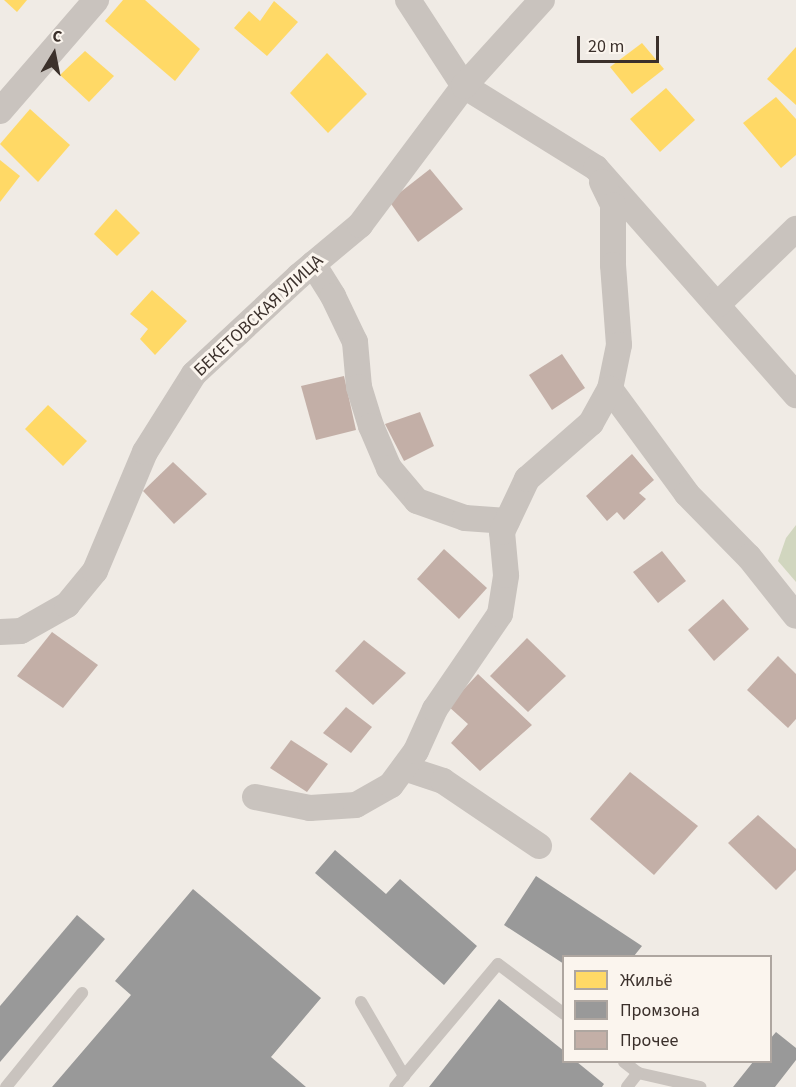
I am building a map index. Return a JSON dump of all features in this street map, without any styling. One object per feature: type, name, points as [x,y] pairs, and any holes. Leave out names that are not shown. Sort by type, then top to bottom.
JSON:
[{"type":"street","points":[[0,111],[96,0]]},
{"type":"street","points":[[408,0],[465,86],[596,168],[796,394]]},
{"type":"street","name":"БЕКЕТОВСКАЯ УЛИЦА","points":[[0,632],[21,631],[67,605],[95,571],[145,452],[194,374],[313,264],[360,225],[465,86],[542,0]]},
{"type":"street","points":[[255,796],[310,808],[356,805],[391,785],[416,751],[435,709],[500,614],[506,575],[502,532],[527,479],[591,423],[610,389],[619,345],[613,265],[613,205],[596,168]]},
{"type":"street","points":[[717,305],[796,229]]},
{"type":"street","points":[[313,264],[333,296],[355,342],[359,387],[371,426],[389,468],[417,501],[465,518],[507,521]]},
{"type":"street","points":[[610,389],[687,494],[749,557],[796,616]]},
{"type":"street","points":[[404,768],[443,781],[539,846]]},
{"type":"lane","points":[[395,1087],[498,964],[562,1012]]},
{"type":"lane","points":[[6,1087],[82,993]]},
{"type":"lane","points":[[361,1002],[404,1076]]},
{"type":"lane","points":[[625,1063],[638,1073],[700,1087]]},
{"type":"lane","points":[[627,1087],[638,1073]]},
{"type":"green space","points":[[796,525],[796,582],[778,561],[786,538]]},
{"type":"building: Жильё","points":[[4,0],[27,0],[17,12]]},
{"type":"building: Жильё","points":[[123,0],[145,0],[200,49],[175,81],[105,21]]},
{"type":"building: Жильё","points":[[274,1],[298,22],[267,56],[234,28],[249,11],[260,21]]},
{"type":"building: Жильё","points":[[642,43],[664,69],[632,94],[610,67]]},
{"type":"building: Жильё","points":[[796,47],[796,105],[767,79]]},
{"type":"building: Жильё","points":[[85,51],[114,76],[89,102],[60,75]]},
{"type":"building: Жильё","points":[[327,53],[367,94],[328,133],[290,93]]},
{"type":"building: Жильё","points":[[666,88],[695,120],[660,152],[630,119]]},
{"type":"building: Жильё","points":[[776,97],[796,119],[796,155],[781,168],[743,123]]},
{"type":"building: Жильё","points":[[30,109],[70,145],[38,182],[0,144]]},
{"type":"building: Жильё","points":[[0,160],[20,176],[0,202]]},
{"type":"building: Жильё","points":[[116,209],[140,233],[117,256],[94,234]]},
{"type":"building: Жильё","points":[[152,290],[187,321],[155,355],[140,339],[148,329],[130,314]]},
{"type":"building: Жильё","points":[[48,405],[87,441],[63,466],[25,429]]},
{"type":"building: Промзона","points":[[335,850],[386,894],[400,879],[477,946],[444,985],[315,873]]},
{"type":"building: Промзона","points":[[536,876],[642,946],[635,955],[562,955],[562,963],[504,925]]},
{"type":"building: Промзона","points":[[193,889],[321,998],[271,1057],[306,1087],[52,1087],[131,995],[115,981]]},
{"type":"building: Промзона","points":[[77,915],[105,939],[0,1062],[0,1006]]},
{"type":"building: Промзона","points":[[499,999],[562,1049],[562,1063],[578,1063],[604,1084],[602,1087],[429,1087]]},
{"type":"building: Промзона","points":[[776,1032],[796,1048],[796,1060],[775,1087],[733,1087],[752,1063],[772,1063],[772,1037]]},
{"type":"building: Прочее","points":[[430,169],[463,209],[418,242],[389,201]]},
{"type":"building: Прочее","points":[[562,354],[585,388],[552,410],[529,375]]},
{"type":"building: Прочее","points":[[344,376],[356,430],[316,440],[301,386]]},
{"type":"building: Прочее","points":[[420,412],[434,446],[404,461],[385,424]]},
{"type":"building: Прочее","points":[[632,454],[654,480],[639,493],[646,499],[624,520],[617,512],[607,521],[586,496]]},
{"type":"building: Прочее","points":[[173,462],[207,494],[174,524],[143,491]]},
{"type":"building: Прочее","points":[[444,549],[487,588],[459,619],[417,579]]},
{"type":"building: Прочее","points":[[662,551],[686,581],[658,603],[633,572]]},
{"type":"building: Прочее","points":[[723,599],[749,629],[714,661],[688,630]]},
{"type":"building: Прочее","points":[[52,632],[98,665],[63,708],[17,676]]},
{"type":"building: Прочее","points":[[527,638],[566,676],[528,712],[490,676]]},
{"type":"building: Прочее","points":[[364,640],[406,673],[373,705],[335,671]]},
{"type":"building: Прочее","points":[[778,656],[796,674],[796,719],[788,728],[747,690]]},
{"type":"building: Прочее","points":[[478,674],[532,725],[480,771],[451,743],[468,724],[448,706]]},
{"type":"building: Прочее","points":[[346,707],[372,727],[351,753],[323,733]]},
{"type":"building: Прочее","points":[[291,740],[328,764],[307,792],[270,768]]},
{"type":"building: Прочее","points":[[630,772],[698,826],[654,875],[590,819]]},
{"type":"building: Прочее","points":[[758,815],[796,849],[796,870],[776,890],[728,843]]}]
